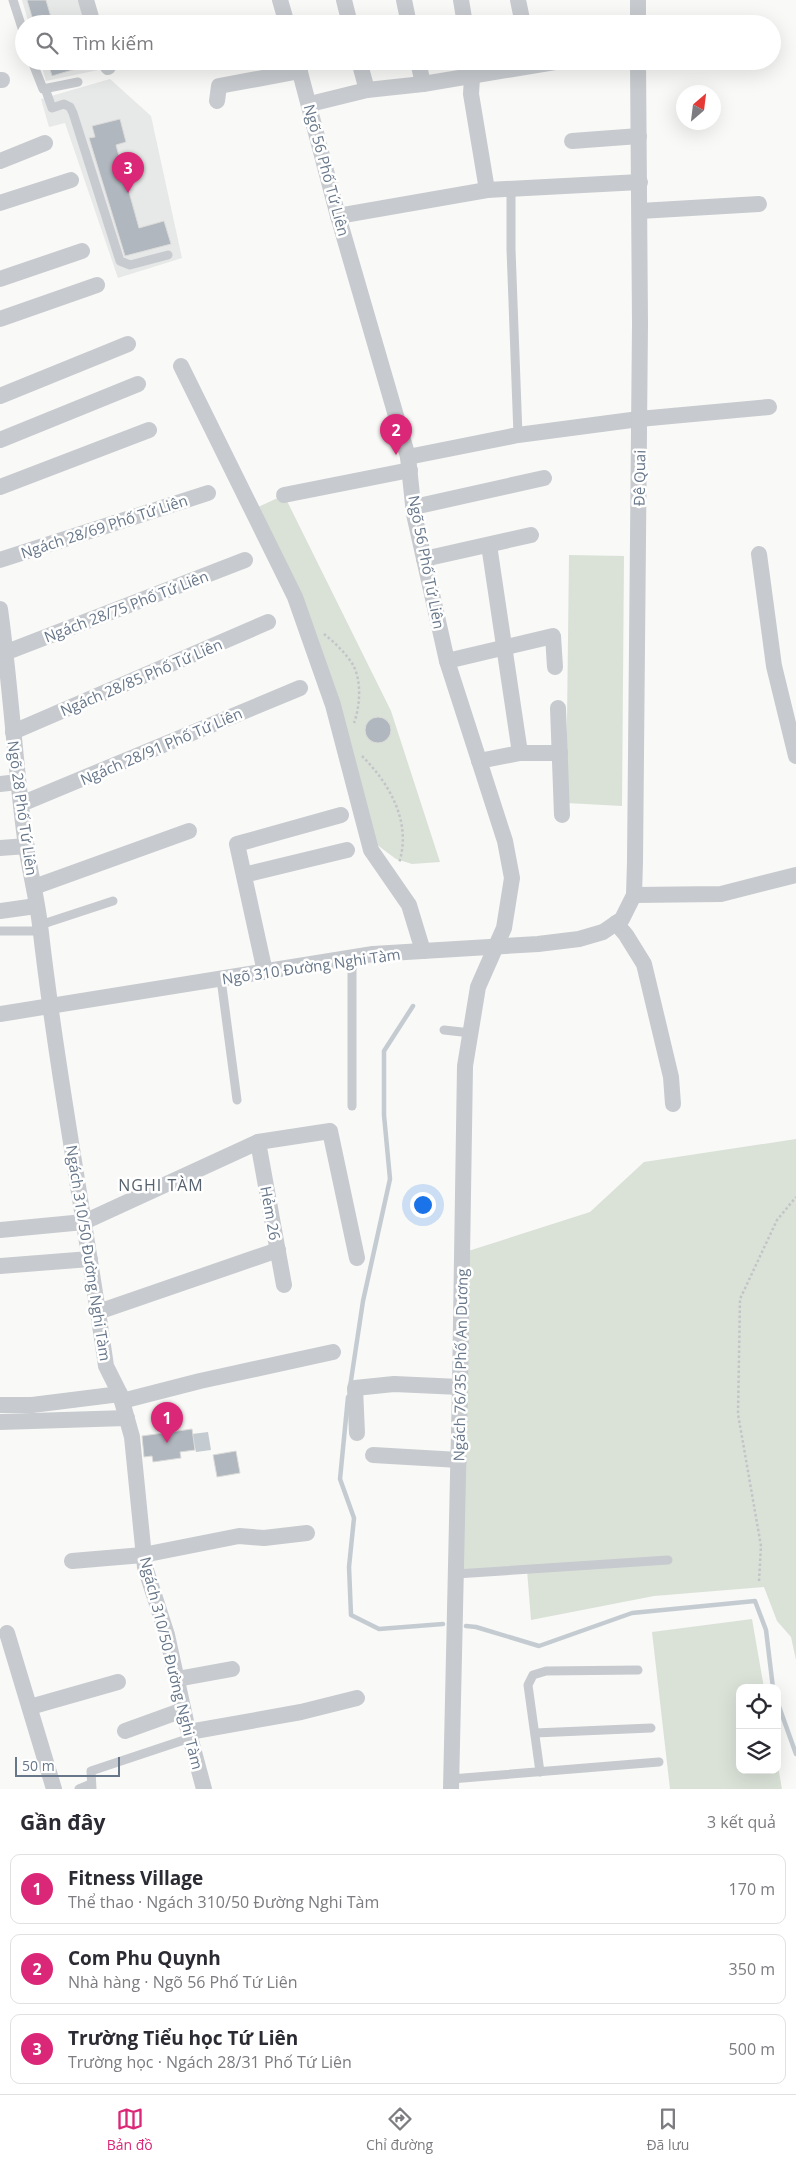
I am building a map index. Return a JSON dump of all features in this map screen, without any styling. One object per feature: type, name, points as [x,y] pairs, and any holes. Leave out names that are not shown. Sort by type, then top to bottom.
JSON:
[{"type":"street","points":[[86,0],[91,15]]},
{"type":"street","points":[[280,0],[284,15]]},
{"type":"street","points":[[344,0],[348,15]]},
{"type":"street","points":[[404,0],[407,15]]},
{"type":"street","points":[[460,0],[463,15]]},
{"type":"street","points":[[518,0],[521,15]]},
{"type":"street","points":[[638,0],[638,15]]},
{"type":"street","points":[[217,101],[219,86],[283,70]]},
{"type":"street","name":"Ngõ 56 Phố Tứ Liên","points":[[300,70],[338,216],[409,463],[414,507],[447,661],[504,841],[512,878],[504,928],[496,946]]},
{"type":"street","points":[[362,70],[367,90]]},
{"type":"street","points":[[420,70],[423,84]]},
{"type":"street","points":[[310,104],[367,90],[423,84],[469,70]]},
{"type":"street","points":[[472,70],[471,94],[486,190]]},
{"type":"street","name":"Đê Quai","points":[[634,895],[639,419],[640,136],[638,70]]},
{"type":"street","points":[[572,141],[640,136]]},
{"type":"street","points":[[0,161],[45,143]]},
{"type":"street","points":[[0,203],[71,180]]},
{"type":"street","points":[[338,216],[486,190],[640,182]]},
{"type":"street","points":[[640,211],[758,204]]},
{"type":"street","points":[[0,280],[82,251]]},
{"type":"street","points":[[0,319],[97,286]]},
{"type":"street","points":[[0,396],[128,344]]},
{"type":"street","points":[[181,366],[295,597],[333,705],[371,850],[409,905],[423,951]]},
{"type":"street","points":[[0,440],[138,384]]},
{"type":"street","points":[[284,494],[518,435],[639,419],[769,407]]},
{"type":"street","points":[[0,487],[149,430]]},
{"type":"street","points":[[414,507],[544,478]]},
{"type":"street","name":"Ngách 28/69 Phố Tứ Liên","points":[[0,560],[208,493]]},
{"type":"street","points":[[424,559],[531,535]]},
{"type":"street","points":[[490,544],[520,753]]},
{"type":"street","points":[[759,554],[774,666],[796,756]]},
{"type":"street","name":"Ngách 28/75 Phố Tứ Liên","points":[[6,652],[245,560]]},
{"type":"street","name":"Ngõ 28 Phố Tứ Liên","points":[[1,617],[6,652],[4,685],[10,728],[7,754],[18,782],[26,846],[40,927],[49,1006]]},
{"type":"street","name":"Ngách 28/85 Phố Tứ Liên","points":[[10,728],[268,622]]},
{"type":"street","points":[[447,661],[553,636],[555,667]]},
{"type":"street","name":"Ngách 28/91 Phố Tứ Liên","points":[[21,804],[300,688]]},
{"type":"street","points":[[558,708],[562,815]]},
{"type":"street","points":[[479,761],[520,753],[560,753]]},
{"type":"street","points":[[0,784],[18,782]]},
{"type":"street","points":[[265,972],[237,844],[341,815]]},
{"type":"street","points":[[34,887],[190,830]]},
{"type":"street","points":[[0,848],[26,846]]},
{"type":"street","points":[[244,875],[347,850]]},
{"type":"street","points":[[634,895],[721,894],[796,875]]},
{"type":"street","name":"Ngõ 310 Đường Nghi Tàm","points":[[0,1014],[373,954],[579,939],[603,932],[622,919],[634,895]]},
{"type":"street","points":[[0,912],[36,906]]},
{"type":"street","points":[[616,923],[644,964],[671,1077],[673,1104]]},
{"type":"street","name":"Ngách 76/35 Phố An Dương","points":[[451,1784],[465,1066],[478,987],[496,946]]},
{"type":"street","name":"Ngách 310/50 Đường Nghi Tàm","points":[[49,1006],[106,1366],[121,1397],[134,1447],[144,1567],[167,1634],[183,1710],[204,1789]]},
{"type":"street","points":[[0,1230],[84,1222],[258,1142],[330,1131],[357,1258]]},
{"type":"street","name":"Hẻm 26","points":[[258,1142],[284,1285]]},
{"type":"street","points":[[98,1312],[278,1250]]},
{"type":"street","points":[[0,1266],[90,1259]]},
{"type":"street","points":[[0,1405],[32,1405],[121,1397],[333,1352]]},
{"type":"street","points":[[357,1433],[355,1388],[394,1384],[460,1386]]},
{"type":"street","points":[[0,1422],[128,1418]]},
{"type":"street","points":[[373,1455],[458,1460]]},
{"type":"street","points":[[72,1561],[143,1555],[239,1536],[264,1538],[307,1533]]},
{"type":"street","points":[[7,1633],[54,1789]]},
{"type":"street","points":[[177,1679],[232,1669]]},
{"type":"street","points":[[30,1707],[118,1682]]},
{"type":"street","points":[[190,1735],[301,1712],[357,1698]]},
{"type":"street","points":[[125,1731],[183,1710]]},
{"type":"lane","points":[[13,0],[18,15]]},
{"type":"lane","points":[[35,70],[42,88],[46,90],[52,108],[64,104],[70,107],[73,113],[120,261],[130,265],[168,255]]},
{"type":"lane","points":[[46,90],[78,82]]},
{"type":"lane","points":[[511,189],[511,249],[518,435]]},
{"type":"lane","points":[[0,931],[33,931],[112,901]]},
{"type":"lane","points":[[352,958],[352,1106]]},
{"type":"lane","points":[[221,979],[237,1100]]},
{"type":"lane","points":[[444,1030],[471,1033]]},
{"type":"lane","points":[[456,1574],[668,1560]]},
{"type":"lane","points":[[540,1772],[528,1685],[533,1675],[546,1671],[638,1670]]},
{"type":"lane","points":[[534,1733],[651,1728]]},
{"type":"lane","points":[[78,1789],[91,1786],[91,1771],[190,1735]]},
{"type":"lane","points":[[451,1784],[540,1772],[658,1762]]},
{"type":"path","points":[[304,621],[324,633],[354,666],[358,688],[358,712],[353,726]]},
{"type":"path","points":[[357,750],[377,771],[393,798],[403,829],[400,860],[392,881]]},
{"type":"path","points":[[759,1581],[761,1546],[738,1414],[740,1299],[777,1220],[796,1197]]},
{"type":"shaded area","points":[[22,0],[81,0],[86,15],[26,15]]},
{"type":"shaded area","points":[[43,70],[98,70],[46,81]]},
{"type":"shaded area","points":[[110,79],[151,116],[182,258],[118,278],[65,123],[49,127],[41,99]]},
{"type":"shaded area","points":[[284,495],[391,711],[440,862],[412,864],[396,859],[368,838],[363,809],[256,508]]},
{"type":"shaded area","points":[[569,555],[624,556],[622,806],[566,803]]},
{"type":"shaded area","points":[[796,1139],[796,1660],[791,1637],[777,1621],[764,1587],[654,1596],[531,1620],[527,1570],[456,1574],[462,1253],[590,1212],[644,1162]]},
{"type":"shaded area","points":[[208,1432],[211,1450],[196,1452],[192,1434]]},
{"type":"shaded area","points":[[752,1619],[763,1684],[736,1684],[736,1774],[779,1774],[782,1789],[670,1789],[652,1632]]},
{"type":"building","points":[[27,0],[46,0],[50,15],[31,15]]},
{"type":"building","points":[[50,70],[72,70],[52,76]]},
{"type":"building","points":[[120,119],[126,142],[116,145],[139,228],[164,221],[171,244],[125,256],[89,138],[95,137],[92,126]]},
{"type":"building","points":[[378,717],[387,721],[391,730],[387,739],[378,743],[369,739],[365,730],[369,721]]},
{"type":"building","points":[[192,1429],[195,1450],[180,1452],[181,1458],[153,1462],[152,1456],[144,1457],[142,1436]]},
{"type":"building","points":[[236,1451],[240,1473],[217,1477],[213,1455]]},
{"type":"waterway","points":[[350,1387],[363,1301],[390,1179],[384,1115],[384,1051],[413,1006]]},
{"type":"waterway","points":[[348,1397],[340,1479],[354,1518],[349,1567],[351,1615],[379,1629],[443,1624]]},
{"type":"waterway","points":[[466,1626],[476,1627],[539,1646],[632,1613],[755,1601],[766,1630],[773,1684]]},
{"type":"waterway","points":[[781,1712],[796,1754]]},
{"type":"place","name":"Trường Tiểu học Tứ Liên","points":[[128,193]]},
{"type":"place","name":"Com Phu Quynh","points":[[396,455]]},
{"type":"place","name":"Fitness Village","points":[[167,1443]]},
{"type":"district","name":"NGHI TÀM","points":[[161,1185]]}]
